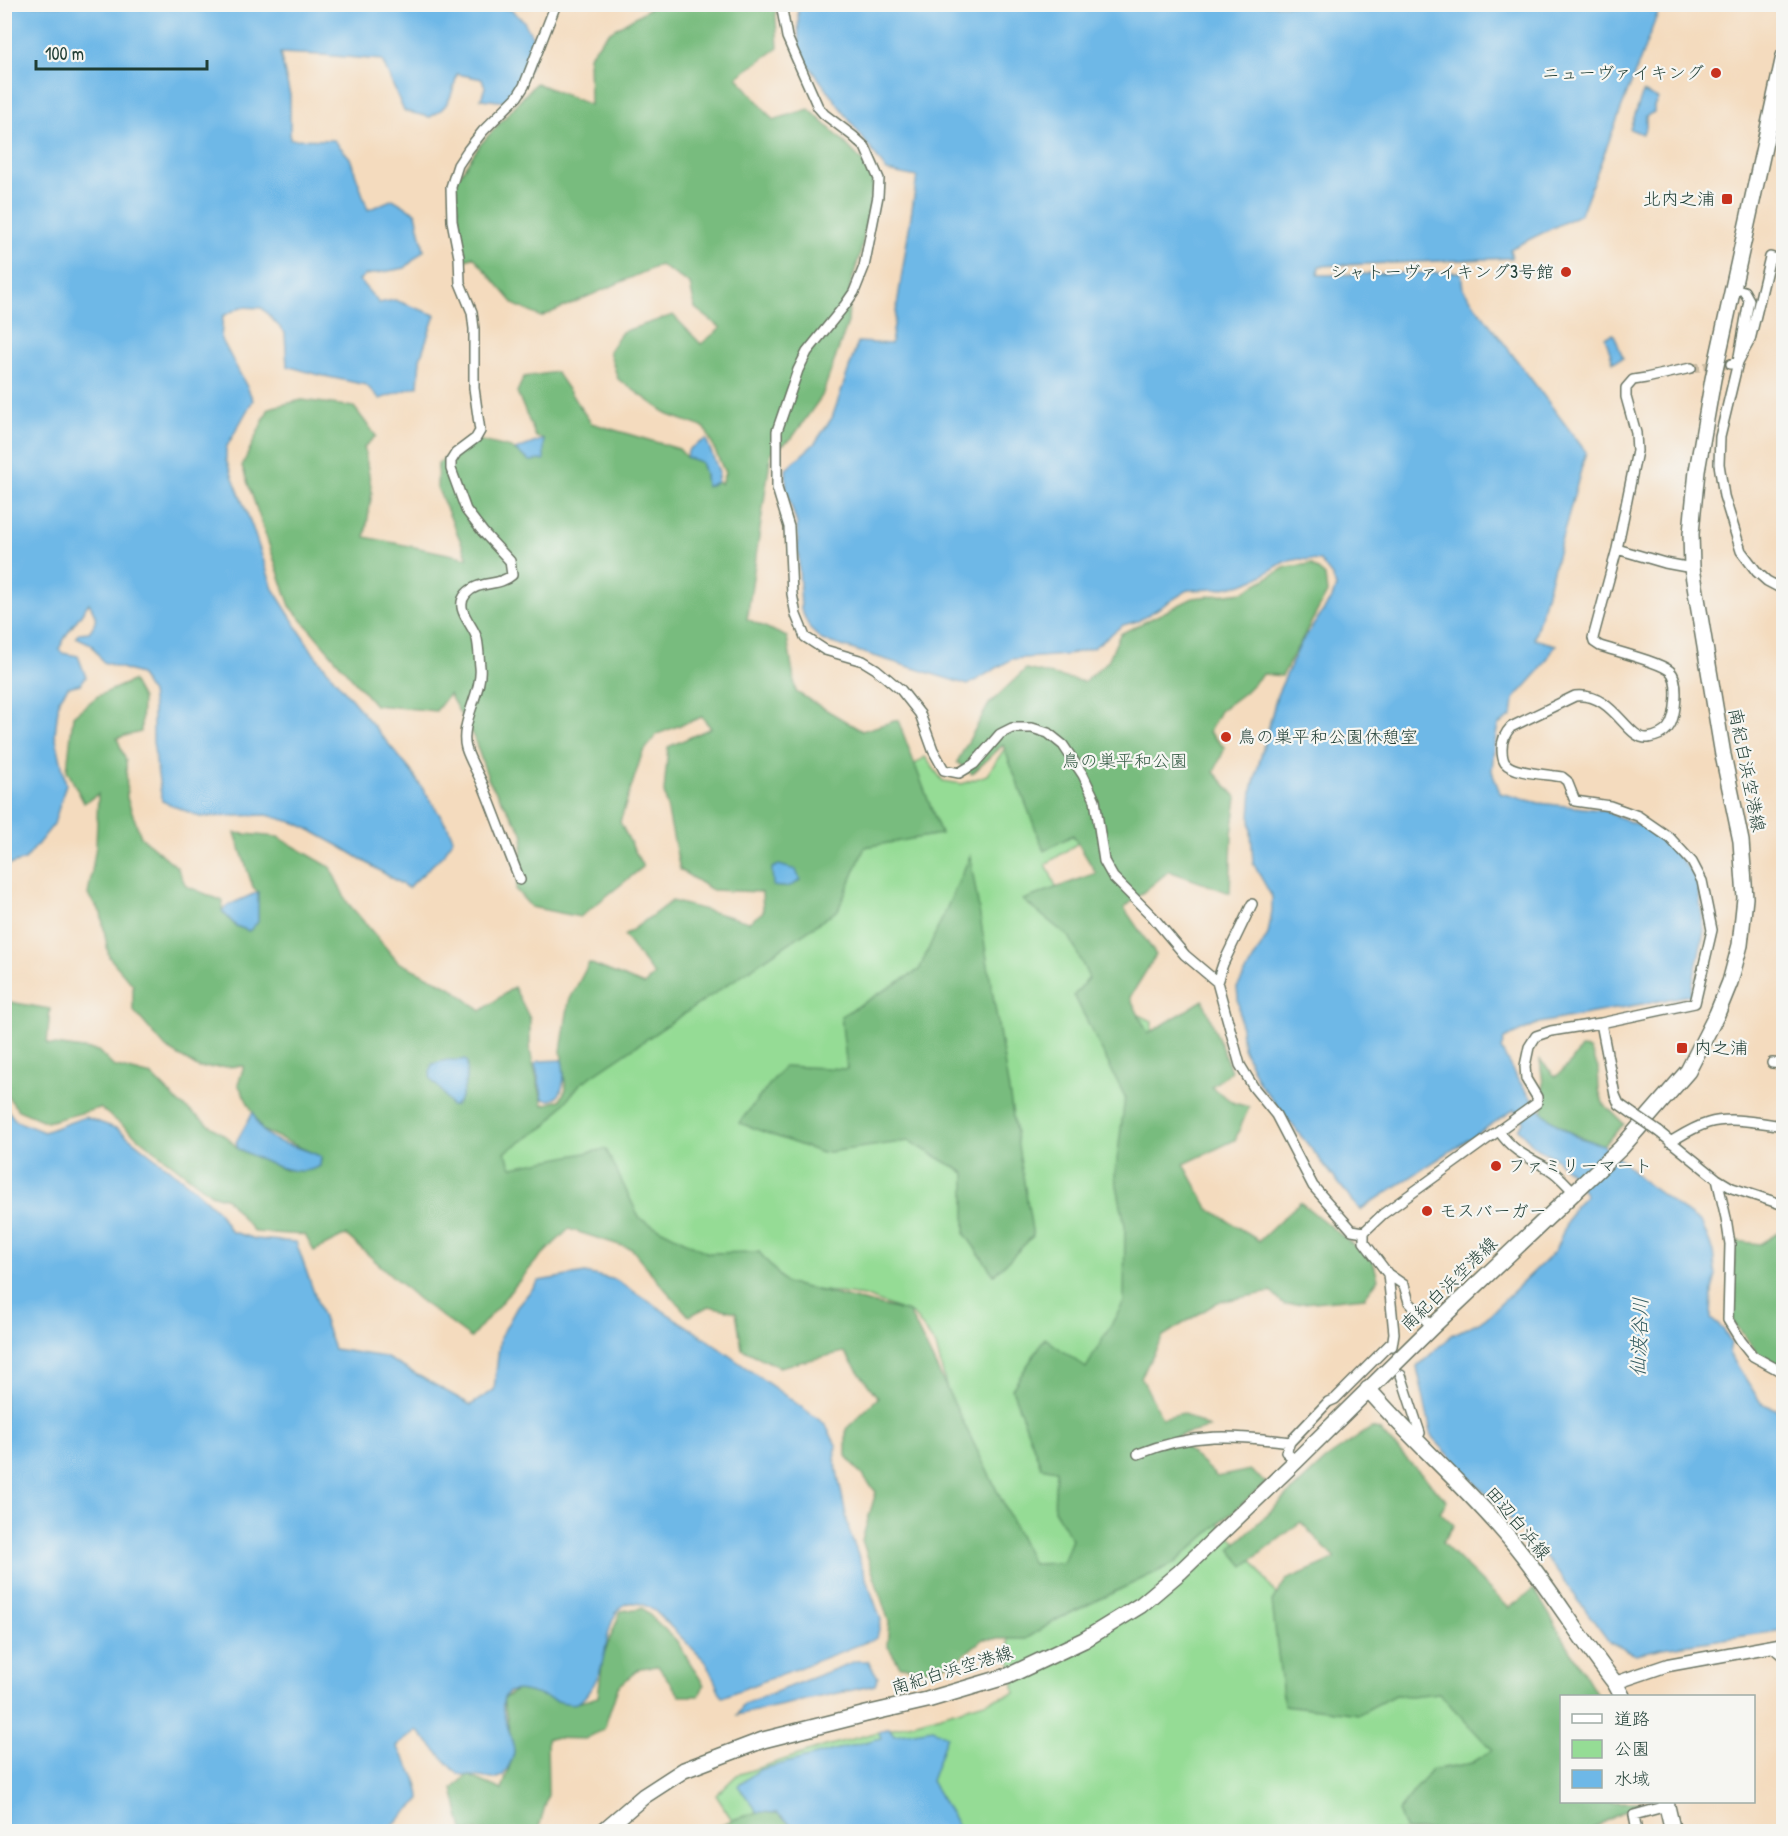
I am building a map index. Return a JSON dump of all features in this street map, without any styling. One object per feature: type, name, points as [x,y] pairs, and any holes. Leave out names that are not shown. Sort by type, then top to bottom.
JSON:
[{"type":"main road","name":"南紀白浜空港線","points":[[602,1832],[653,1790],[684,1770],[763,1740],[927,1700],[1008,1676],[1084,1640],[1140,1605],[1180,1572],[1432,1327],[1621,1148],[1684,1078],[1700,1050],[1730,982],[1745,914],[1741,841],[1692,568],[1691,534],[1697,471],[1732,288],[1784,56]]},
{"type":"main road","name":"田辺白浜線","points":[[1368,1389],[1510,1539],[1619,1690]]},
{"type":"main road","points":[[1666,1804],[1673,1832]]},
{"type":"street","points":[[520,880],[466,746],[465,738],[481,672],[478,641],[475,630],[464,615],[463,600],[466,593],[480,585],[506,580],[512,575],[512,568],[510,561],[466,510],[451,469],[451,461],[456,453],[476,438],[480,431],[474,388],[472,312],[460,283],[450,187],[458,165],[468,150],[483,131],[517,97],[524,86],[556,4]]},
{"type":"street","points":[[781,4],[787,37],[818,107],[865,147],[879,179],[873,227],[864,267],[845,305],[807,352],[798,370],[777,431],[777,488],[789,526],[792,594],[796,615],[805,637],[825,650],[876,669],[901,690],[920,714],[933,750],[944,770],[959,773],[974,764],[1000,735],[1012,728],[1032,728],[1048,733],[1063,745],[1083,775],[1095,800],[1104,861],[1113,877],[1152,916],[1185,955],[1217,982]]},
{"type":"street","points":[[1769,118],[1784,132]]},
{"type":"street","points":[[1735,363],[1750,340],[1770,257],[1784,261]]},
{"type":"street","points":[[1732,288],[1744,291],[1749,300],[1720,437],[1719,464],[1724,496],[1741,551],[1762,577],[1784,590]]},
{"type":"street","points":[[1432,1327],[1409,1302],[1404,1285],[1388,1274],[1364,1242],[1364,1232],[1383,1214],[1537,1103],[1537,1097],[1526,1079],[1525,1066],[1529,1047],[1536,1036],[1551,1031],[1695,1003],[1712,930],[1700,876],[1688,857],[1662,831],[1638,816],[1614,807],[1575,801],[1567,781],[1562,777],[1522,771],[1509,766],[1504,760],[1502,744],[1511,727],[1575,696],[1599,700],[1610,707],[1643,738],[1664,733],[1671,724],[1676,689],[1672,673],[1660,666],[1600,646],[1594,640],[1594,634],[1617,549],[1637,451],[1636,433],[1626,397],[1626,388],[1637,378],[1691,368]]},
{"type":"street","points":[[1617,549],[1692,568]]},
{"type":"street","points":[[1252,904],[1223,964],[1217,982],[1240,1065],[1254,1088],[1276,1115],[1313,1186],[1352,1230],[1364,1232]]},
{"type":"street","points":[[1601,1023],[1615,1095],[1619,1104],[1659,1132],[1717,1179],[1732,1188],[1784,1205]]},
{"type":"street","points":[[1772,1063],[1784,1064]]},
{"type":"street","points":[[1670,1142],[1709,1123],[1728,1120],[1784,1126]]},
{"type":"street","points":[[1499,1131],[1521,1155],[1549,1169],[1576,1190]]},
{"type":"street","points":[[1717,1179],[1730,1244],[1728,1320],[1753,1356],[1784,1373]]},
{"type":"street","points":[[1296,1461],[1286,1452],[1290,1442],[1328,1402],[1335,1399],[1392,1346],[1394,1333],[1388,1274]]},
{"type":"street","points":[[1401,1375],[1420,1433],[1416,1439]]},
{"type":"street","points":[[1138,1454],[1160,1444],[1199,1437],[1246,1437],[1290,1442]]},
{"type":"street","points":[[1619,1690],[1668,1665],[1778,1645],[1784,1657]]},
{"type":"street","points":[[1637,1832],[1634,1815],[1666,1804]]},
{"type":"green space","name":"鳥の巣平和公園","points":[[655,5],[775,5],[778,48],[737,77],[773,120],[809,109],[862,161],[874,182],[861,251],[850,287],[848,322],[822,396],[792,438],[771,453],[747,619],[787,637],[796,692],[862,731],[898,720],[941,834],[865,847],[838,910],[580,1084],[546,1126],[505,1152],[512,1167],[606,1149],[640,1219],[708,1253],[759,1252],[786,1283],[909,1312],[1033,1564],[1063,1563],[1072,1539],[1054,1510],[1056,1470],[1041,1467],[1012,1389],[1045,1338],[1086,1368],[1124,1302],[1125,1225],[1115,1176],[1125,1097],[1074,995],[1089,978],[1070,938],[1023,900],[1096,873],[1073,835],[1044,851],[1003,745],[972,774],[957,762],[989,704],[1026,669],[1084,682],[1108,661],[1120,634],[1193,598],[1243,592],[1286,567],[1311,564],[1325,576],[1327,593],[1282,676],[1263,674],[1244,693],[1220,711],[1209,732],[1225,748],[1214,772],[1237,798],[1232,834],[1230,893],[1169,871],[1124,908],[1156,955],[1130,997],[1148,1034],[1203,1000],[1231,1071],[1211,1087],[1234,1103],[1249,1107],[1235,1140],[1184,1164],[1208,1208],[1259,1241],[1300,1202],[1373,1261],[1378,1279],[1365,1297],[1284,1305],[1271,1292],[1218,1302],[1163,1336],[1141,1377],[1162,1418],[1183,1413],[1209,1428],[1177,1436],[1187,1449],[1217,1477],[1250,1470],[1266,1483],[1173,1564],[1058,1619],[1026,1639],[983,1639],[955,1662],[927,1669],[900,1666],[887,1645],[889,1622],[862,1540],[876,1492],[846,1456],[846,1429],[878,1398],[844,1352],[779,1367],[742,1349],[736,1312],[709,1306],[689,1316],[632,1249],[569,1229],[537,1260],[471,1338],[418,1299],[346,1235],[314,1251],[305,1235],[254,1232],[227,1199],[211,1194],[100,1108],[47,1122],[18,1110],[5,1093],[4,1001],[50,1009],[47,1044],[98,1051],[113,1066],[152,1076],[179,1103],[229,1139],[238,1149],[285,1170],[320,1166],[321,1157],[262,1130],[238,1084],[244,1066],[199,1068],[166,1048],[133,1010],[133,985],[109,957],[101,913],[88,895],[96,846],[98,794],[84,803],[67,770],[73,716],[98,696],[132,681],[142,699],[141,732],[117,738],[126,761],[127,798],[141,837],[177,867],[186,886],[223,901],[222,911],[236,926],[258,892],[253,887],[235,833],[278,837],[330,867],[347,902],[398,962],[452,988],[481,1011],[514,987],[530,1019],[530,1051],[543,1105],[560,1100],[566,1089],[561,1051],[569,1001],[589,963],[644,985],[654,975],[624,936],[672,901],[749,922],[763,912],[762,892],[712,890],[680,870],[664,792],[668,747],[711,728],[702,717],[657,734],[642,754],[620,822],[643,867],[580,917],[531,907],[516,890],[524,835],[489,781],[474,738],[449,694],[436,711],[375,705],[290,606],[242,466],[269,408],[302,400],[354,407],[376,436],[364,447],[372,492],[365,537],[468,558],[437,487],[438,464],[469,438],[511,448],[530,461],[544,439],[536,437],[517,392],[524,377],[556,372],[591,423],[679,449],[686,457],[701,462],[706,486],[717,482],[721,484],[725,473],[705,428],[669,415],[618,379],[609,351],[622,332],[673,315],[701,344],[721,328],[695,308],[690,284],[660,265],[541,317],[515,305],[473,256],[463,262],[455,182],[479,146],[536,83],[590,105],[589,56],[608,33]]},
{"type":"green space","points":[[1011,739],[1084,839],[1046,864],[1106,999],[1152,1021],[1144,1164],[1148,1250],[1089,1383],[1250,1557],[1283,1605],[1394,1690],[1447,1685],[1509,1711],[1473,1831],[799,1832],[758,1812],[732,1820],[716,1795],[737,1775],[826,1746],[1015,1693],[1008,1640],[1017,1622],[949,1398],[936,1346],[913,1314],[864,1296],[800,1288],[714,1257],[495,1163],[500,1147],[554,1116],[576,1081],[844,894],[868,799],[925,757],[943,781],[962,784],[987,775]]},
{"type":"green space","points":[[970,856],[1033,1236],[994,1275],[965,1234],[965,1173],[909,1141],[822,1153],[739,1123],[784,1066],[847,1069],[841,1016],[919,970]]},
{"type":"green space","points":[[1581,1048],[1590,1049],[1598,1068],[1599,1090],[1603,1103],[1624,1124],[1603,1145],[1571,1132],[1543,1113],[1540,1060],[1556,1077]]},
{"type":"green space","points":[[1778,1233],[1784,1243],[1783,1368],[1758,1354],[1733,1321],[1736,1241],[1760,1244]]},
{"type":"green space","points":[[1371,1428],[1379,1430],[1447,1501],[1440,1512],[1454,1525],[1442,1543],[1509,1608],[1534,1589],[1597,1695],[1560,1695],[1560,1803],[1640,1803],[1588,1831],[1406,1830],[1398,1811],[1431,1770],[1472,1763],[1492,1750],[1439,1693],[1395,1695],[1359,1714],[1284,1705],[1272,1602],[1286,1580],[1335,1559],[1301,1522],[1244,1566],[1230,1549],[1330,1456]]},
{"type":"green space","points":[[642,1608],[676,1640],[704,1685],[699,1696],[680,1696],[658,1666],[640,1668],[618,1687],[604,1729],[585,1739],[547,1738],[548,1795],[538,1831],[463,1831],[453,1789],[467,1775],[502,1790],[514,1752],[503,1699],[518,1689],[577,1703],[598,1697],[603,1656],[621,1611]]},
{"type":"green space","points":[[758,1812],[777,1813],[799,1831],[709,1832],[732,1820]]},
{"type":"water","points":[[4,5],[497,5],[511,10],[523,20],[533,38],[530,67],[507,102],[481,99],[485,87],[482,79],[457,74],[446,105],[430,117],[404,111],[382,60],[280,53],[290,95],[290,139],[334,140],[350,158],[368,210],[393,199],[416,213],[424,250],[405,268],[366,275],[359,280],[379,303],[395,300],[435,315],[420,359],[418,386],[380,399],[366,385],[287,366],[285,333],[262,308],[241,307],[223,316],[221,338],[253,400],[226,448],[226,460],[252,526],[273,589],[314,654],[411,771],[453,838],[445,853],[408,888],[299,824],[267,815],[200,817],[162,801],[153,742],[151,693],[139,674],[103,662],[91,644],[76,637],[79,633],[89,632],[94,624],[95,614],[89,603],[59,649],[62,653],[78,656],[86,677],[80,684],[68,687],[59,700],[55,734],[66,784],[54,824],[25,860],[5,866]]},
{"type":"water","name":"仙波谷川","points":[[798,5],[1661,5],[1581,214],[1510,249],[1512,258],[1319,266],[1318,275],[1461,272],[1463,289],[1586,452],[1534,639],[1556,645],[1540,670],[1514,699],[1512,716],[1498,725],[1492,771],[1500,793],[1539,803],[1602,810],[1652,831],[1674,851],[1697,879],[1704,931],[1690,995],[1539,1023],[1504,1039],[1501,1049],[1516,1077],[1543,1113],[1577,1137],[1603,1145],[1639,1178],[1702,1224],[1713,1252],[1716,1276],[1712,1290],[1711,1319],[1723,1329],[1731,1343],[1729,1353],[1761,1403],[1780,1411],[1783,1408],[1783,1630],[1636,1654],[1610,1643],[1550,1562],[1432,1437],[1417,1367],[1452,1335],[1485,1319],[1555,1251],[1573,1208],[1586,1195],[1574,1177],[1554,1157],[1536,1148],[1518,1129],[1524,1121],[1515,1109],[1360,1210],[1259,1083],[1243,1048],[1237,988],[1268,934],[1272,911],[1272,897],[1253,863],[1250,817],[1252,790],[1277,695],[1301,643],[1332,598],[1336,587],[1332,576],[1320,561],[1300,559],[1284,562],[1258,578],[1242,584],[1219,589],[1188,590],[1138,621],[1123,625],[1093,648],[1066,655],[1012,659],[968,685],[822,640],[810,629],[801,609],[797,524],[786,490],[786,469],[815,443],[832,418],[858,342],[891,344],[917,177],[887,171],[799,52]]},
{"type":"water","points":[[1643,92],[1658,99],[1654,112],[1646,116],[1646,128],[1642,134],[1630,129]]},
{"type":"water","points":[[1614,334],[1623,358],[1613,362],[1605,337]]},
{"type":"water","points":[[544,439],[544,460],[530,461],[515,450]]},
{"type":"water","points":[[706,439],[719,472],[717,482],[706,487],[701,462],[686,457],[689,449]]},
{"type":"water","points":[[779,865],[796,870],[800,880],[788,886],[773,886],[772,868]]},
{"type":"water","points":[[258,892],[258,922],[249,931],[236,926],[222,911],[229,905]]},
{"type":"water","points":[[447,1060],[467,1062],[463,1092],[454,1106],[451,1106],[432,1081],[430,1074],[432,1064]]},
{"type":"water","points":[[562,1060],[564,1080],[560,1093],[556,1098],[543,1099],[535,1064],[539,1061]]},
{"type":"water","points":[[4,1105],[16,1121],[44,1132],[85,1117],[118,1129],[191,1186],[219,1212],[230,1231],[255,1239],[296,1242],[334,1349],[385,1357],[471,1405],[494,1390],[500,1338],[517,1307],[539,1281],[585,1273],[616,1280],[699,1334],[825,1424],[836,1445],[835,1461],[849,1530],[881,1620],[877,1638],[722,1697],[706,1662],[655,1611],[639,1603],[627,1603],[619,1609],[613,1620],[599,1674],[580,1702],[569,1704],[517,1690],[509,1692],[504,1698],[503,1710],[512,1738],[514,1754],[503,1776],[493,1779],[458,1774],[417,1730],[397,1746],[418,1785],[420,1800],[386,1831],[5,1831]]},
{"type":"water","points":[[253,1112],[259,1126],[268,1135],[282,1143],[321,1157],[320,1166],[310,1170],[289,1170],[238,1149],[236,1142]]},
{"type":"water","points":[[856,1661],[868,1661],[878,1677],[875,1685],[737,1715],[744,1704]]},
{"type":"water","points":[[889,1728],[894,1735],[933,1729],[947,1736],[931,1781],[961,1831],[799,1831],[777,1813],[758,1812],[738,1786],[759,1770],[881,1738],[879,1732]]},
{"type":"tunnel","points":[[1691,368],[1731,364]]},
{"type":"place","name":"ニューヴァイキング","points":[[1716,73]]},
{"type":"place","name":"北内之浦","points":[[1727,199]]},
{"type":"place","name":"シャトーヴァイキング3号館","points":[[1566,272]]},
{"type":"place","name":"鳥の巣平和公園休憩室","points":[[1226,737]]},
{"type":"place","name":"内之浦","points":[[1682,1048]]},
{"type":"place","name":"ファミリーマート","points":[[1496,1166]]},
{"type":"place","name":"モスバーガー","points":[[1427,1211]]}]
